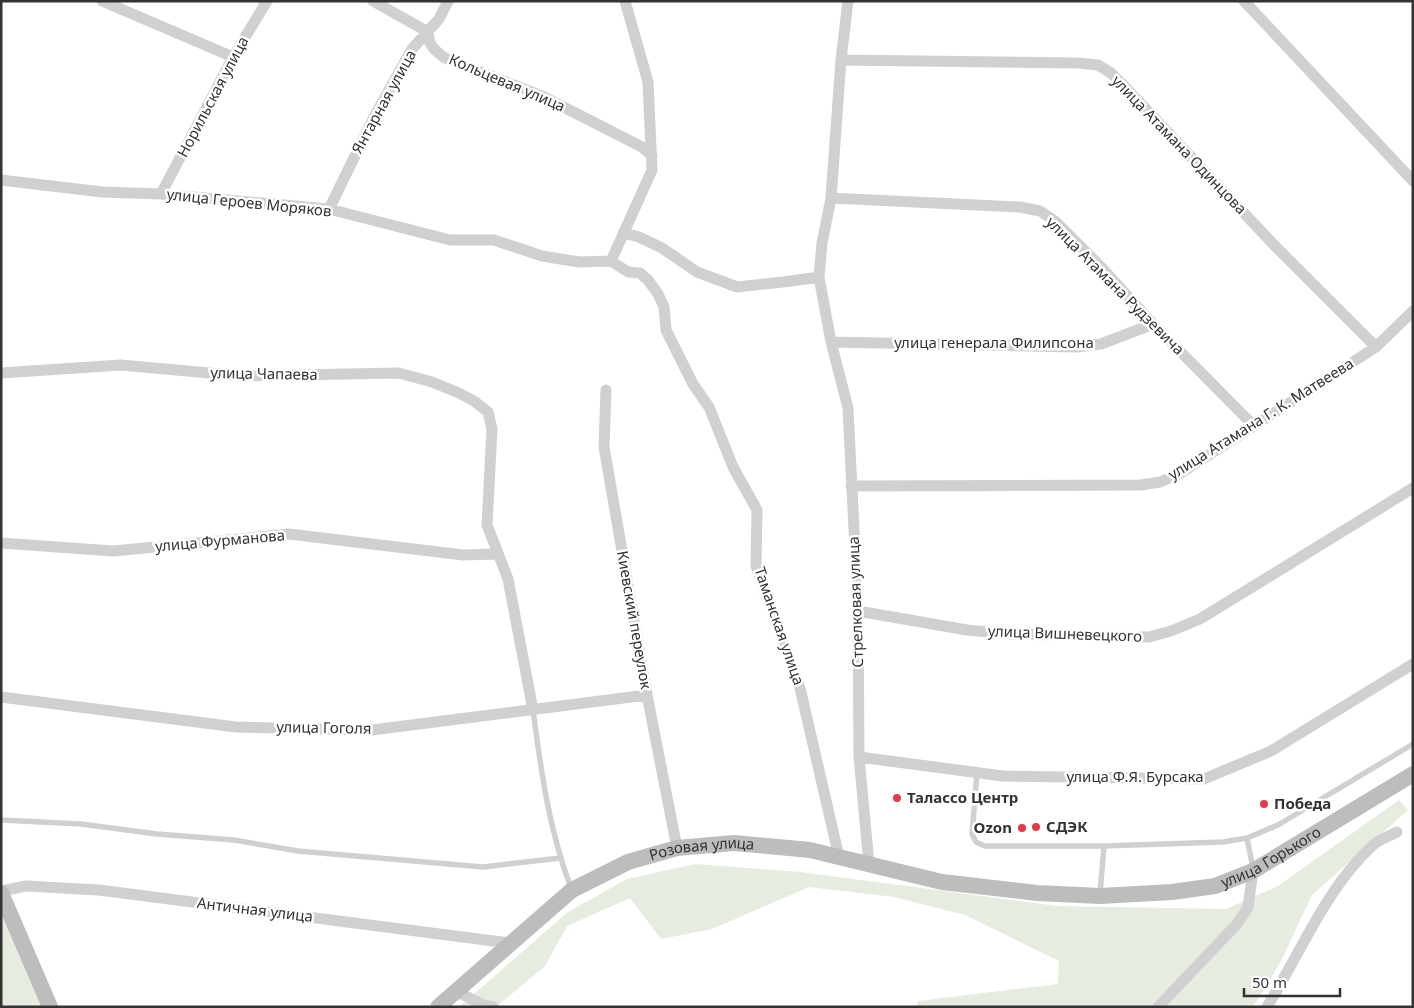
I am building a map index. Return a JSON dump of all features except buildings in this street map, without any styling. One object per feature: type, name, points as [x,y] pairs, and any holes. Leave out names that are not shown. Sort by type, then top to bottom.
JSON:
[{"type":"main road","name":"улица Горького","points":[[1100,896],[1172,892],[1215,886],[1254,871],[1413,774]]},
{"type":"main road","name":"Розовая улица","points":[[438,1007],[509,943],[572,890],[628,862],[677,848],[734,843],[810,850],[942,882],[1037,893],[1100,896]]},
{"type":"main road","points":[[1,892],[50,1007]]},
{"type":"street","points":[[102,1],[233,57]]},
{"type":"street","name":"Норильская улица","points":[[161,194],[233,57],[267,1]]},
{"type":"street","points":[[373,1],[428,32]]},
{"type":"street","name":"Янтарная улица","points":[[329,209],[377,111],[412,49],[439,19],[448,1]]},
{"type":"street","points":[[611,261],[652,170],[648,82],[625,1]]},
{"type":"street","name":"Стрелковая улица","points":[[848,1],[841,60],[831,198],[822,243],[819,276],[831,342],[848,408],[858,611],[859,757],[869,864]]},
{"type":"street","points":[[1244,1],[1413,181]]},
{"type":"street","name":"Кольцевая улица","points":[[428,32],[433,50],[445,58],[542,96],[642,147],[652,156]]},
{"type":"street","name":"улица Атамана Одинцова","points":[[841,60],[1078,63],[1098,65],[1111,73],[1129,91],[1275,246],[1376,347]]},
{"type":"street","name":"улица Героев Моряков","points":[[1,180],[102,192],[161,194],[329,209],[450,240],[494,240],[542,256],[579,262],[611,261]]},
{"type":"street","name":"улица Атамана Рудзевича","points":[[831,198],[1020,207],[1040,211],[1055,221],[1074,240],[1153,324],[1253,425]]},
{"type":"street","points":[[623,233],[639,236],[662,248],[697,272],[737,287],[819,276]]},
{"type":"street","name":"Таманская улица","points":[[611,261],[628,272],[640,273],[648,280],[658,294],[664,307],[666,330],[693,384],[709,407],[733,467],[757,510],[756,566],[800,688],[822,778],[838,857]]},
{"type":"street","name":"улица Атамана Г. К. Матвеева","points":[[851,486],[1141,485],[1160,482],[1181,473],[1376,347],[1413,311]]},
{"type":"street","name":"улица генерала Филипсона","points":[[831,342],[1077,347],[1102,344],[1153,324]]},
{"type":"street","name":"улица Чапаева","points":[[1,373],[121,365],[242,376],[399,373],[432,382],[459,393],[488,412],[492,429],[488,526],[497,554]]},
{"type":"street","name":"Киевский переулок","points":[[606,390],[604,447],[647,695],[677,848]]},
{"type":"street","name":"улица Вишневецкого","points":[[858,611],[966,630],[1010,634],[1149,637],[1171,631],[1200,619],[1413,488]]},
{"type":"street","name":"улица Фурманова","points":[[1,543],[113,552],[290,534],[463,555],[497,554]]},
{"type":"street","points":[[497,554],[508,579],[533,710]]},
{"type":"street","name":"улица Ф.Я. Бурсака","points":[[859,757],[1003,776],[1204,779],[1271,751],[1413,664]]},
{"type":"street","name":"улица Гоголя","points":[[1,697],[246,727],[372,730],[647,695]]},
{"type":"street","points":[[1267,1007],[1286,977],[1331,894],[1372,845],[1397,832]]},
{"type":"street","points":[[1158,1007],[1237,924],[1248,907],[1254,871]]},
{"type":"street","name":"Античная улица","points":[[1,892],[26,886],[99,890],[509,943]]},
{"type":"street","points":[[456,991],[488,1006]]},
{"type":"lane","points":[[533,710],[543,784],[560,858],[572,890]]},
{"type":"lane","points":[[977,773],[972,834],[976,842],[985,846],[1104,846],[1223,842],[1247,838],[1278,825],[1413,744]]},
{"type":"lane","points":[[1,820],[81,824],[157,834],[234,840],[298,851],[483,867],[560,858]]},
{"type":"lane","points":[[1247,838],[1254,871]]},
{"type":"lane","points":[[1100,896],[1104,846]]},
{"type":"shaded area","points":[[1399,800],[1408,810],[1312,895],[1280,963],[1253,1007],[917,1007],[918,1001],[1058,984],[1059,961],[965,915],[894,897],[809,887],[712,929],[661,939],[630,898],[567,926],[545,966],[496,1007],[459,1007],[568,912],[627,879],[695,864],[800,872],[1057,906],[1226,909],[1278,886]]},
{"type":"shaded area","points":[[1,914],[41,1007],[1,1007]]},
{"type":"place","name":"Талассо Центр","points":[[897,798]]},
{"type":"place","name":"Победа","points":[[1264,804]]},
{"type":"place","name":"СДЭК","points":[[1036,827]]},
{"type":"place","name":"Ozon","points":[[1022,828]]}]
